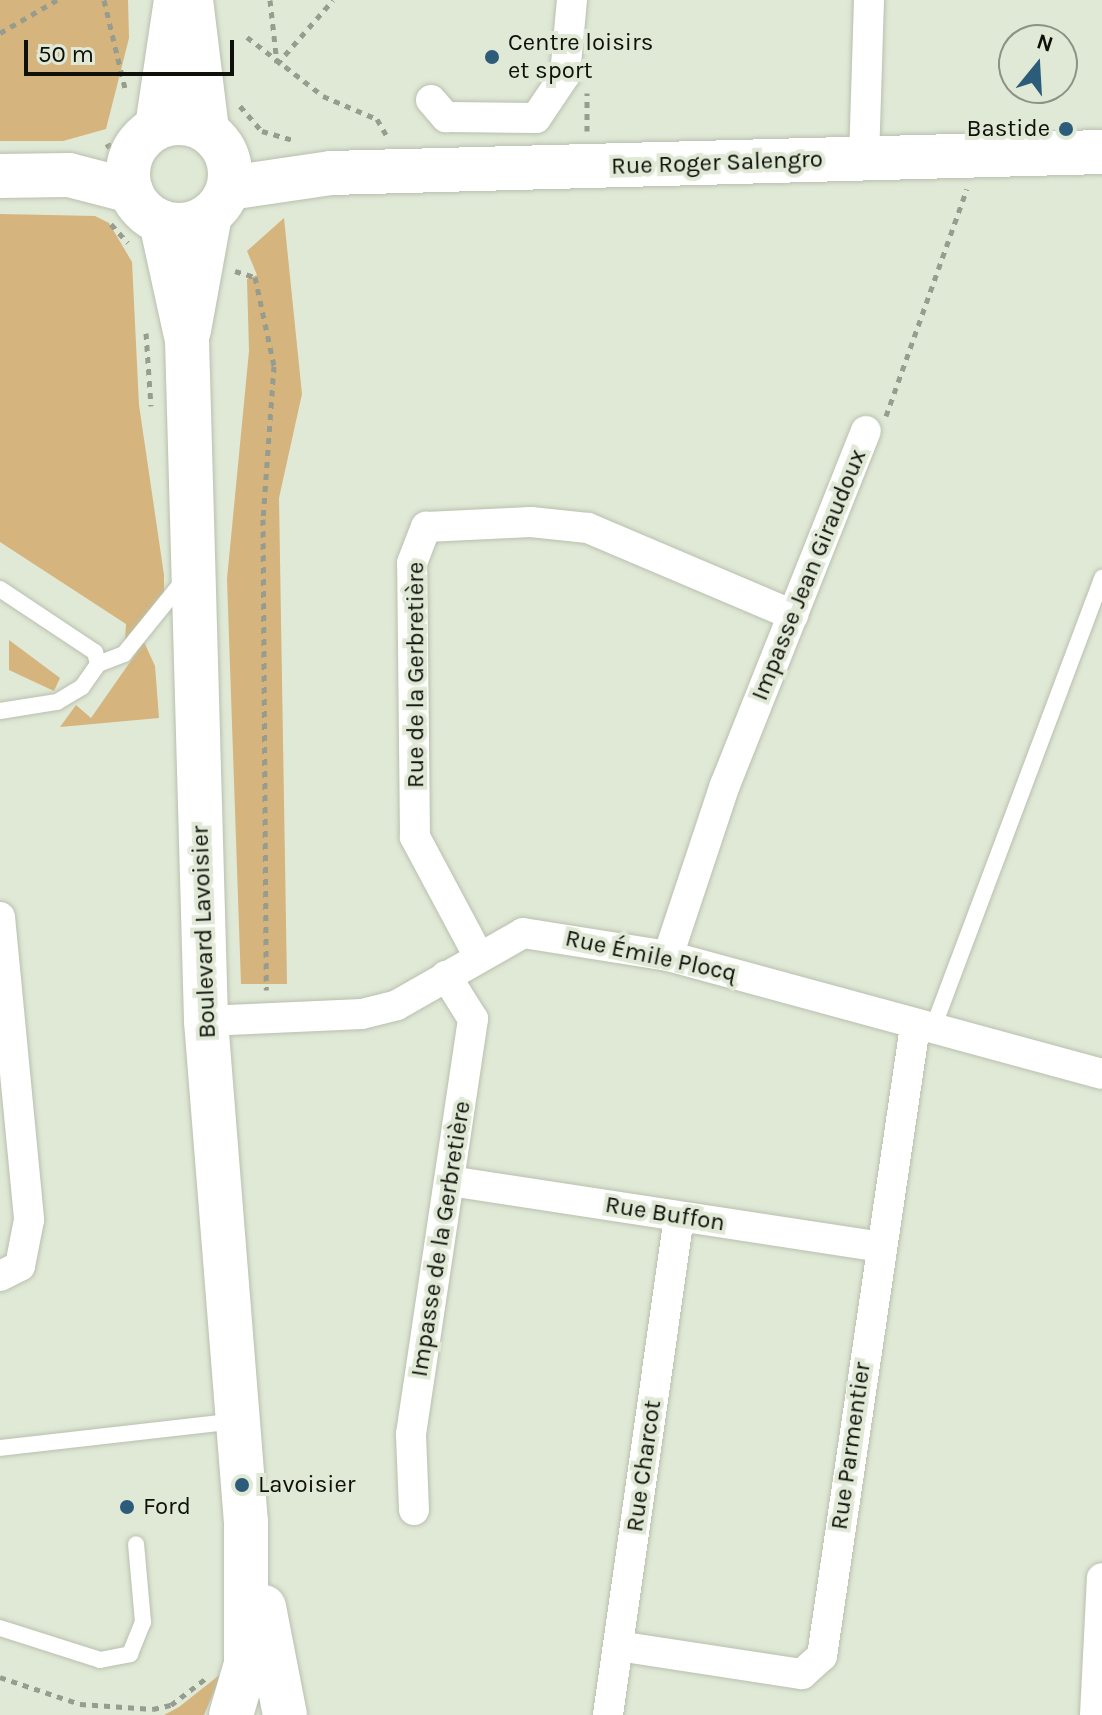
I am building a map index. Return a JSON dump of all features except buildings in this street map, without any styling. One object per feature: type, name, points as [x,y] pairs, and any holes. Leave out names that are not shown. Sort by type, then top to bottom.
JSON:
[{"type":"main road","points":[[176,0],[130,156],[161,222],[195,223],[218,172]]},
{"type":"main road","name":"Boulevard Lavoisier","points":[[187,340],[218,172],[191,0]]},
{"type":"main road","name":"Rue Roger Salengro","points":[[130,156],[183,122],[218,172],[331,173],[1102,152]]},
{"type":"main road","points":[[0,176],[69,175],[130,156]]},
{"type":"main road","name":"Boulevard Lavoisier","points":[[161,222],[187,340],[206,1021],[246,1522],[246,1664],[231,1715]]},
{"type":"main road","name":"Boulevard Lavoisier","points":[[246,1522],[285,1715]]},
{"type":"street","points":[[431,100],[446,117],[536,118],[565,75],[572,0]]},
{"type":"street","points":[[864,159],[869,0]]},
{"type":"street","name":"Impasse Jean Giraudoux","points":[[668,956],[793,615],[866,431]]},
{"type":"street","name":"Rue de la Gerbretière","points":[[478,955],[415,837],[412,563],[426,527],[531,522],[588,528],[793,615]]},
{"type":"street","points":[[0,917],[29,1220],[20,1266],[0,1276]]},
{"type":"street","name":"Rue Émile Plocq","points":[[206,1021],[362,1014],[397,1005],[478,955],[523,933],[668,956],[1102,1074]]},
{"type":"street","name":"Impasse de la Gerbretière","points":[[414,1510],[411,1434],[473,1019],[446,976]]},
{"type":"street","name":"Rue Parmentier","points":[[618,1646],[802,1674],[822,1656],[879,1247],[924,1027]]},
{"type":"street","name":"Rue Buffon","points":[[450,1181],[879,1247]]},
{"type":"street","name":"Rue Charcot","points":[[608,1715],[679,1217]]},
{"type":"street","points":[[1095,1715],[1102,1578]]},
{"type":"lane","points":[[0,711],[57,702],[98,664],[124,654],[192,569]]},
{"type":"lane","points":[[924,1027],[1102,578]]},
{"type":"lane","points":[[0,589],[95,652],[98,664]]},
{"type":"lane","points":[[0,1448],[236,1421]]},
{"type":"lane","points":[[0,1628],[100,1660],[130,1654],[143,1622],[136,1544]]},
{"type":"path","points":[[0,33],[57,0]]},
{"type":"path","points":[[104,0],[130,156],[137,258]]},
{"type":"path","points":[[270,0],[277,64]]},
{"type":"path","points":[[277,64],[333,0]]},
{"type":"path","points":[[247,37],[277,64],[323,96],[377,119],[390,142],[376,143]]},
{"type":"path","points":[[565,75],[588,94],[587,167]]},
{"type":"path","points":[[234,90],[262,131],[300,141]]},
{"type":"path","name":"Impasse Jean Giraudoux","points":[[866,431],[889,414],[967,192],[967,156]]},
{"type":"path","points":[[238,256],[240,271],[255,277],[267,309],[274,366],[261,628],[271,959],[261,1019]]},
{"type":"path","points":[[0,1677],[80,1704],[153,1709],[171,1705],[217,1669]]},
{"type":"shaded area","points":[[0,0],[128,0],[129,38],[106,129],[63,141],[0,141]]},
{"type":"shaded area","points":[[0,214],[95,216],[109,223],[132,262],[139,405],[164,575],[164,597],[125,641],[126,624],[0,542]]},
{"type":"shaded area","points":[[284,218],[302,394],[279,498],[287,984],[241,984],[227,579],[249,351],[247,279],[257,275],[247,251]]},
{"type":"shaded area","points":[[9,640],[60,678],[54,691],[9,670]]},
{"type":"shaded area","points":[[144,642],[155,666],[159,718],[60,727],[76,705],[91,718]]},
{"type":"shaded area","points":[[222,1673],[204,1715],[164,1715],[179,1707]]},
{"type":"place","name":"Centre loisirs et sport","points":[[492,57]]},
{"type":"place","name":"Bastide","points":[[1066,129]]},
{"type":"place","name":"Lavoisier","points":[[242,1485]]},
{"type":"place","name":"Ford","points":[[127,1507]]}]
